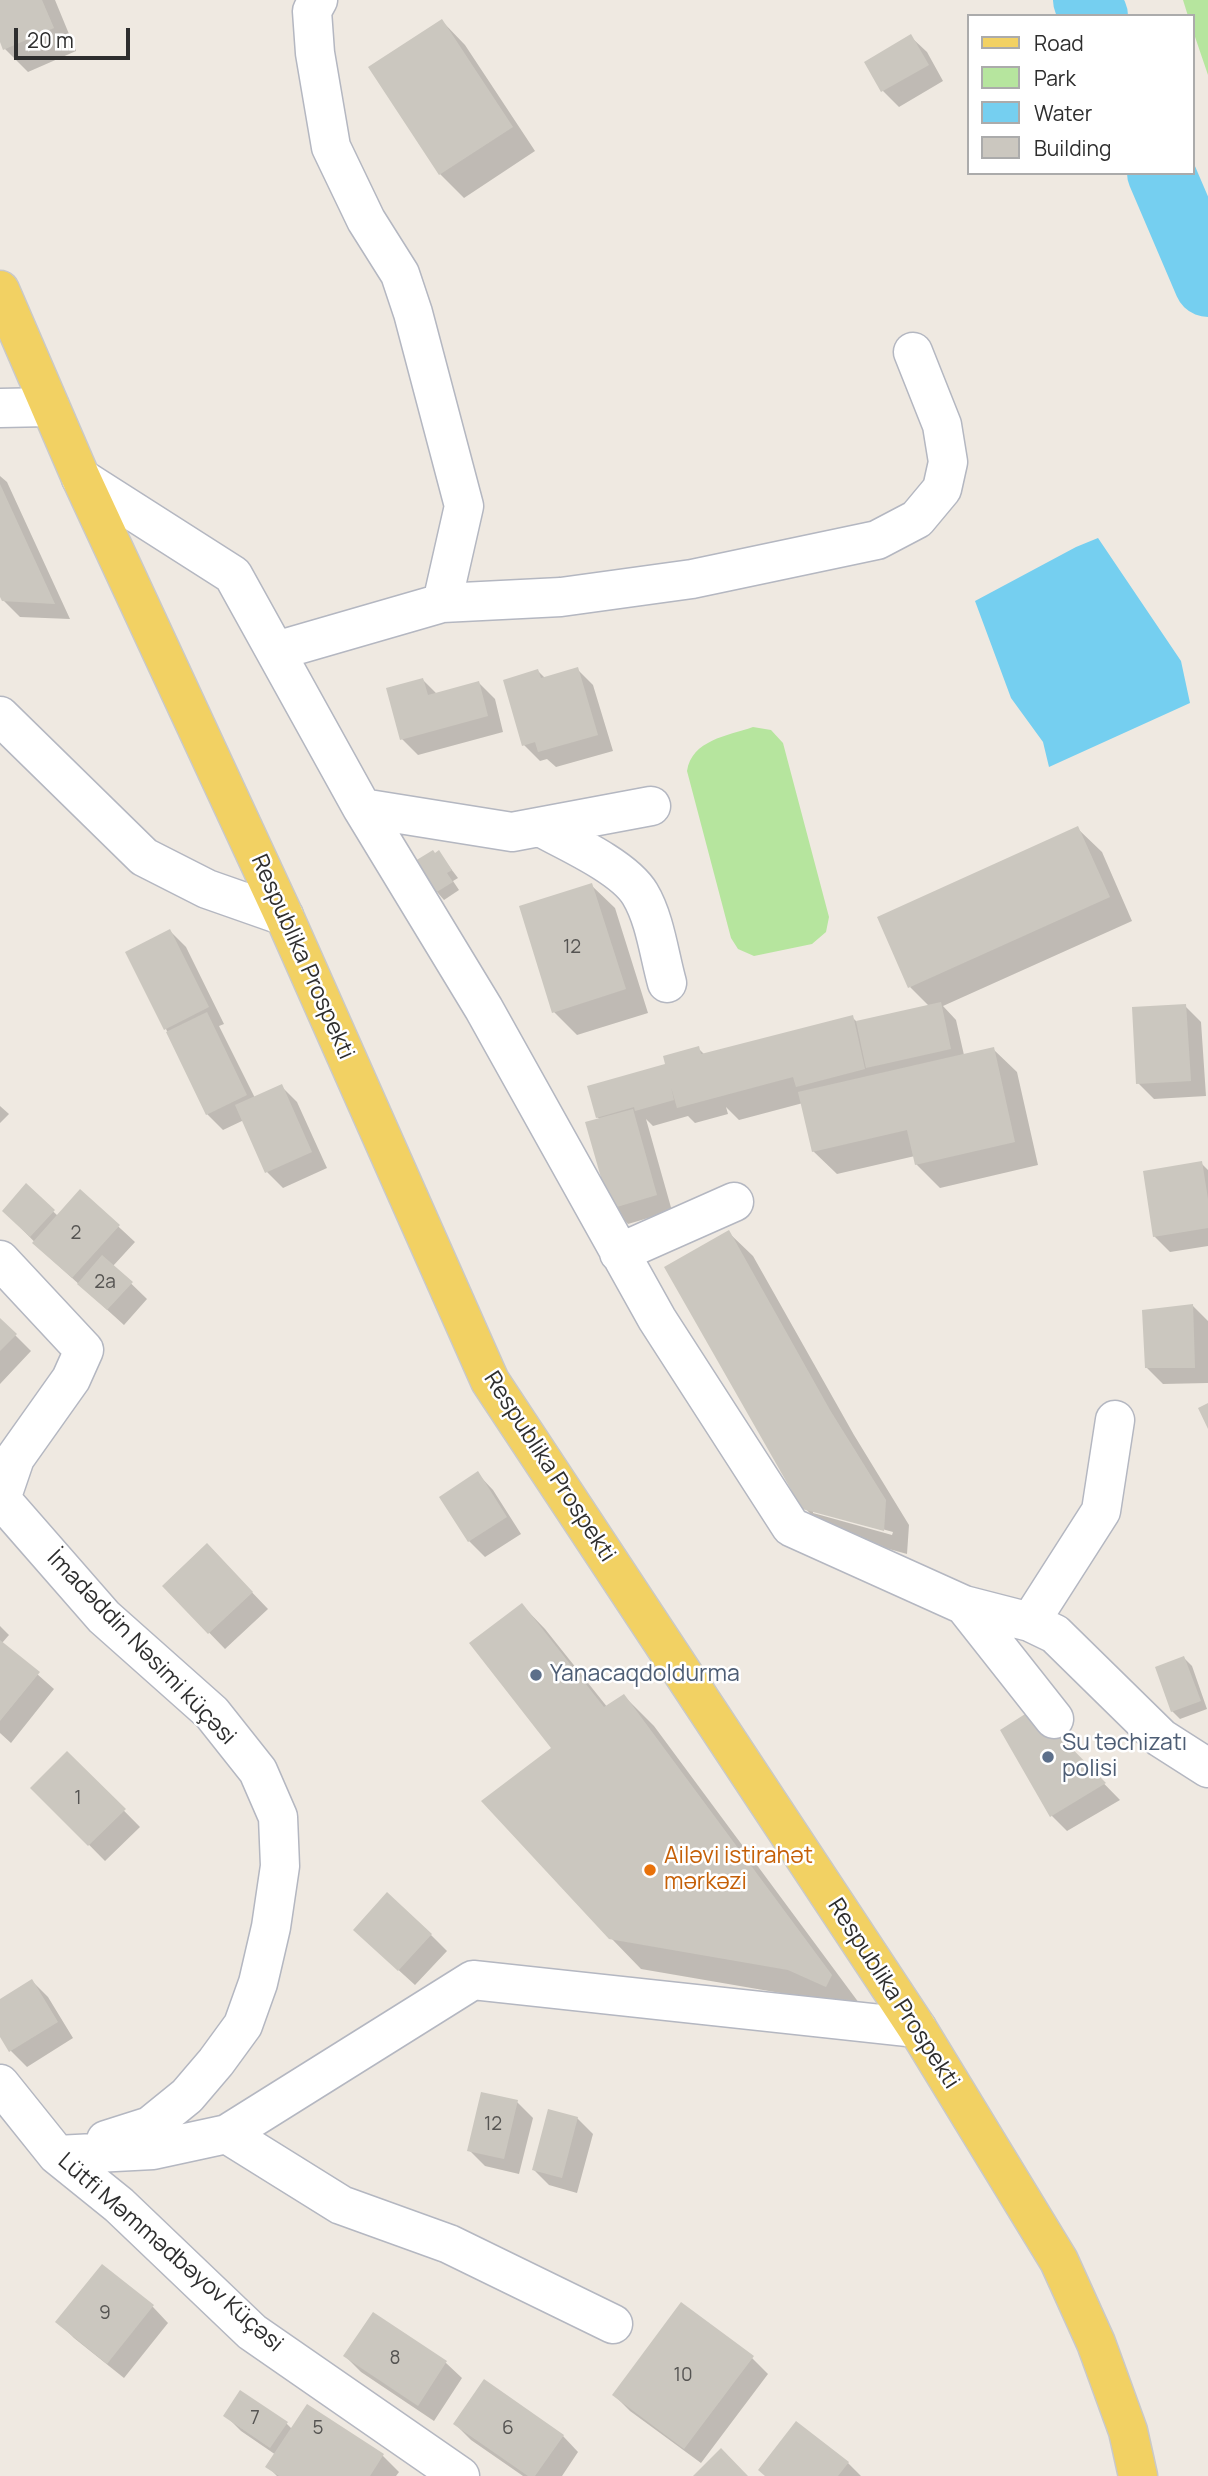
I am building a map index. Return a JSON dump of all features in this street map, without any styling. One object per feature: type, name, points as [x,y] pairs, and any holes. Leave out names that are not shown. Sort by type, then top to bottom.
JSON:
[{"type":"main road","name":"Respublika Prospekti","points":[[0,289],[81,478],[284,916],[490,1381],[917,2028],[1059,2261],[1105,2368],[1128,2431],[1138,2476]]},
{"type":"street","points":[[318,0],[312,11],[315,53],[331,147],[366,220],[400,274],[413,313],[464,506],[442,603]]},
{"type":"street","points":[[276,651],[442,603],[561,597],[692,579],[877,540],[916,519],[942,489],[948,461],[942,425],[913,352]]},
{"type":"street","points":[[0,408],[50,407]]},
{"type":"street","points":[[81,478],[233,575],[362,807],[484,1009],[657,1319],[791,1527],[964,1605],[1030,1622],[1055,1634],[1161,1738],[1208,1768]]},
{"type":"street","points":[[0,716],[144,857],[207,889],[284,916]]},
{"type":"street","points":[[362,807],[512,832],[651,806]]},
{"type":"street","points":[[540,827],[615,869],[639,892],[649,916],[667,983]]},
{"type":"street","points":[[619,1254],[734,1202]]},
{"type":"street","points":[[0,1260],[84,1350],[71,1379],[15,1458],[0,1498]]},
{"type":"street","points":[[1030,1622],[1101,1511],[1115,1420]]},
{"type":"street","name":"İmadəddin Nəsimi küçəsi","points":[[0,1498],[104,1616],[212,1713],[258,1771],[278,1817],[280,1866],[271,1927],[258,1983],[243,2025],[187,2096],[150,2126],[57,2155]]},
{"type":"street","points":[[964,1605],[1054,1719]]},
{"type":"street","points":[[57,2155],[153,2150],[227,2134],[472,1980],[917,2028]]},
{"type":"street","name":"Lütfi Məmmədbəyov Küçəsi","points":[[0,2084],[57,2155],[119,2205],[252,2332],[460,2476]]},
{"type":"street","points":[[227,2134],[341,2205],[449,2244],[613,2324]]},
{"type":"green space","points":[[1183,0],[1208,0],[1208,75],[1194,34],[1194,14],[1187,14]]},
{"type":"green space","points":[[753,727],[771,730],[783,743],[829,917],[826,932],[812,944],[754,956],[738,949],[731,938],[687,771],[690,761],[703,746]]},
{"type":"water","points":[[1098,538],[1181,661],[1190,703],[1049,767],[1043,742],[1011,698],[975,601]]},
{"type":"building","points":[[0,0],[42,0],[54,28],[3,50],[0,42]]},
{"type":"building","points":[[442,19],[513,127],[439,175],[368,67]]},
{"type":"building","points":[[911,34],[929,65],[881,92],[864,62]]},
{"type":"building","points":[[0,484],[55,604],[2,601],[0,597]]},
{"type":"building","points":[[578,667],[598,735],[538,752],[535,742],[522,746],[503,680],[538,669],[541,678]]},
{"type":"building","points":[[423,678],[428,695],[479,681],[488,716],[400,740],[386,688]]},
{"type":"building","points":[[1078,826],[1110,897],[908,988],[877,917]]},
{"type":"building","points":[[433,850],[435,853],[439,850],[452,870],[447,873],[453,882],[435,893],[415,861]]},
{"type":"building","points":[[592,883],[626,989],[552,1013],[519,906]]},
{"type":"building","points":[[170,929],[209,1007],[164,1030],[125,952]]},
{"type":"building","points":[[941,1002],[951,1049],[866,1068],[856,1021]]},
{"type":"building","points":[[1186,1004],[1191,1081],[1136,1084],[1132,1007]]},
{"type":"building","points":[[207,1012],[247,1095],[206,1115],[166,1032]]},
{"type":"building","points":[[853,1015],[865,1069],[796,1087],[793,1077],[677,1108],[671,1087],[674,1100],[635,1111],[634,1107],[596,1118],[587,1086],[665,1064],[663,1056],[699,1046],[701,1054]]},
{"type":"building","points":[[994,1047],[1015,1142],[915,1165],[907,1130],[812,1152],[798,1092]]},
{"type":"building","points":[[282,1084],[312,1152],[265,1173],[235,1105]]},
{"type":"building","points":[[633,1109],[657,1195],[610,1209],[585,1122]]},
{"type":"building","points":[[1202,1161],[1208,1199],[1208,1228],[1153,1237],[1143,1171]]},
{"type":"building","points":[[26,1183],[55,1210],[30,1237],[2,1211]]},
{"type":"building","points":[[80,1189],[120,1225],[72,1278],[32,1243]]},
{"type":"building","points":[[729,1230],[830,1410],[886,1500],[884,1531],[802,1509],[664,1267]]},
{"type":"building","points":[[102,1255],[133,1282],[107,1310],[77,1284]]},
{"type":"building","points":[[1193,1304],[1195,1368],[1145,1368],[1142,1310]]},
{"type":"building","points":[[0,1318],[17,1334],[0,1351]]},
{"type":"building","points":[[1208,1403],[1208,1429],[1198,1408]]},
{"type":"building","points":[[478,1471],[507,1517],[468,1542],[439,1497]]},
{"type":"building","points":[[207,1543],[253,1592],[208,1634],[162,1586]]},
{"type":"building","name":"Ailəvi istirahət mərkəzi","points":[[522,1603],[604,1707],[624,1694],[832,1975],[826,1987],[788,1970],[609,1939],[481,1801],[551,1748],[469,1643]]},
{"type":"building","points":[[0,1640],[40,1672],[0,1721]]},
{"type":"building","points":[[1184,1656],[1201,1701],[1171,1712],[1155,1667]]},
{"type":"building","name":"Su təchizatı polisi","points":[[1033,1709],[1106,1783],[1050,1817],[1000,1730]]},
{"type":"building","points":[[67,1751],[126,1809],[88,1846],[30,1788]]},
{"type":"building","points":[[387,1892],[432,1934],[398,1971],[353,1930]]},
{"type":"building","points":[[32,1979],[58,2022],[9,2052],[0,2037],[0,1999]]},
{"type":"building","points":[[481,2092],[518,2100],[504,2159],[467,2151]]},
{"type":"building","points":[[548,2109],[578,2117],[562,2178],[532,2170]]},
{"type":"building","points":[[102,2264],[154,2305],[107,2364],[55,2322]]},
{"type":"building","points":[[681,2302],[754,2356],[684,2449],[612,2395]]},
{"type":"building","points":[[373,2312],[447,2361],[418,2406],[343,2356]]},
{"type":"building","points":[[484,2379],[564,2435],[535,2476],[528,2476],[453,2424]]},
{"type":"building","points":[[240,2390],[288,2422],[270,2448],[223,2416]]},
{"type":"building","points":[[307,2404],[384,2454],[370,2476],[279,2476],[265,2467]]},
{"type":"building","points":[[796,2421],[849,2462],[838,2476],[765,2476],[758,2470]]},
{"type":"building","points":[[721,2448],[748,2476],[693,2476]]},
{"type":"waterway","points":[[1087,0],[1093,14]]},
{"type":"waterway","points":[[1162,175],[1208,283]]},
{"type":"place","name":"Yanacaqdoldurma","points":[[536,1675]]},
{"type":"place","name":"Su təchizatı polisi","points":[[1048,1757]]},
{"type":"place","name":"Ailəvi istirahət mərkəzi","points":[[650,1870]]}]
